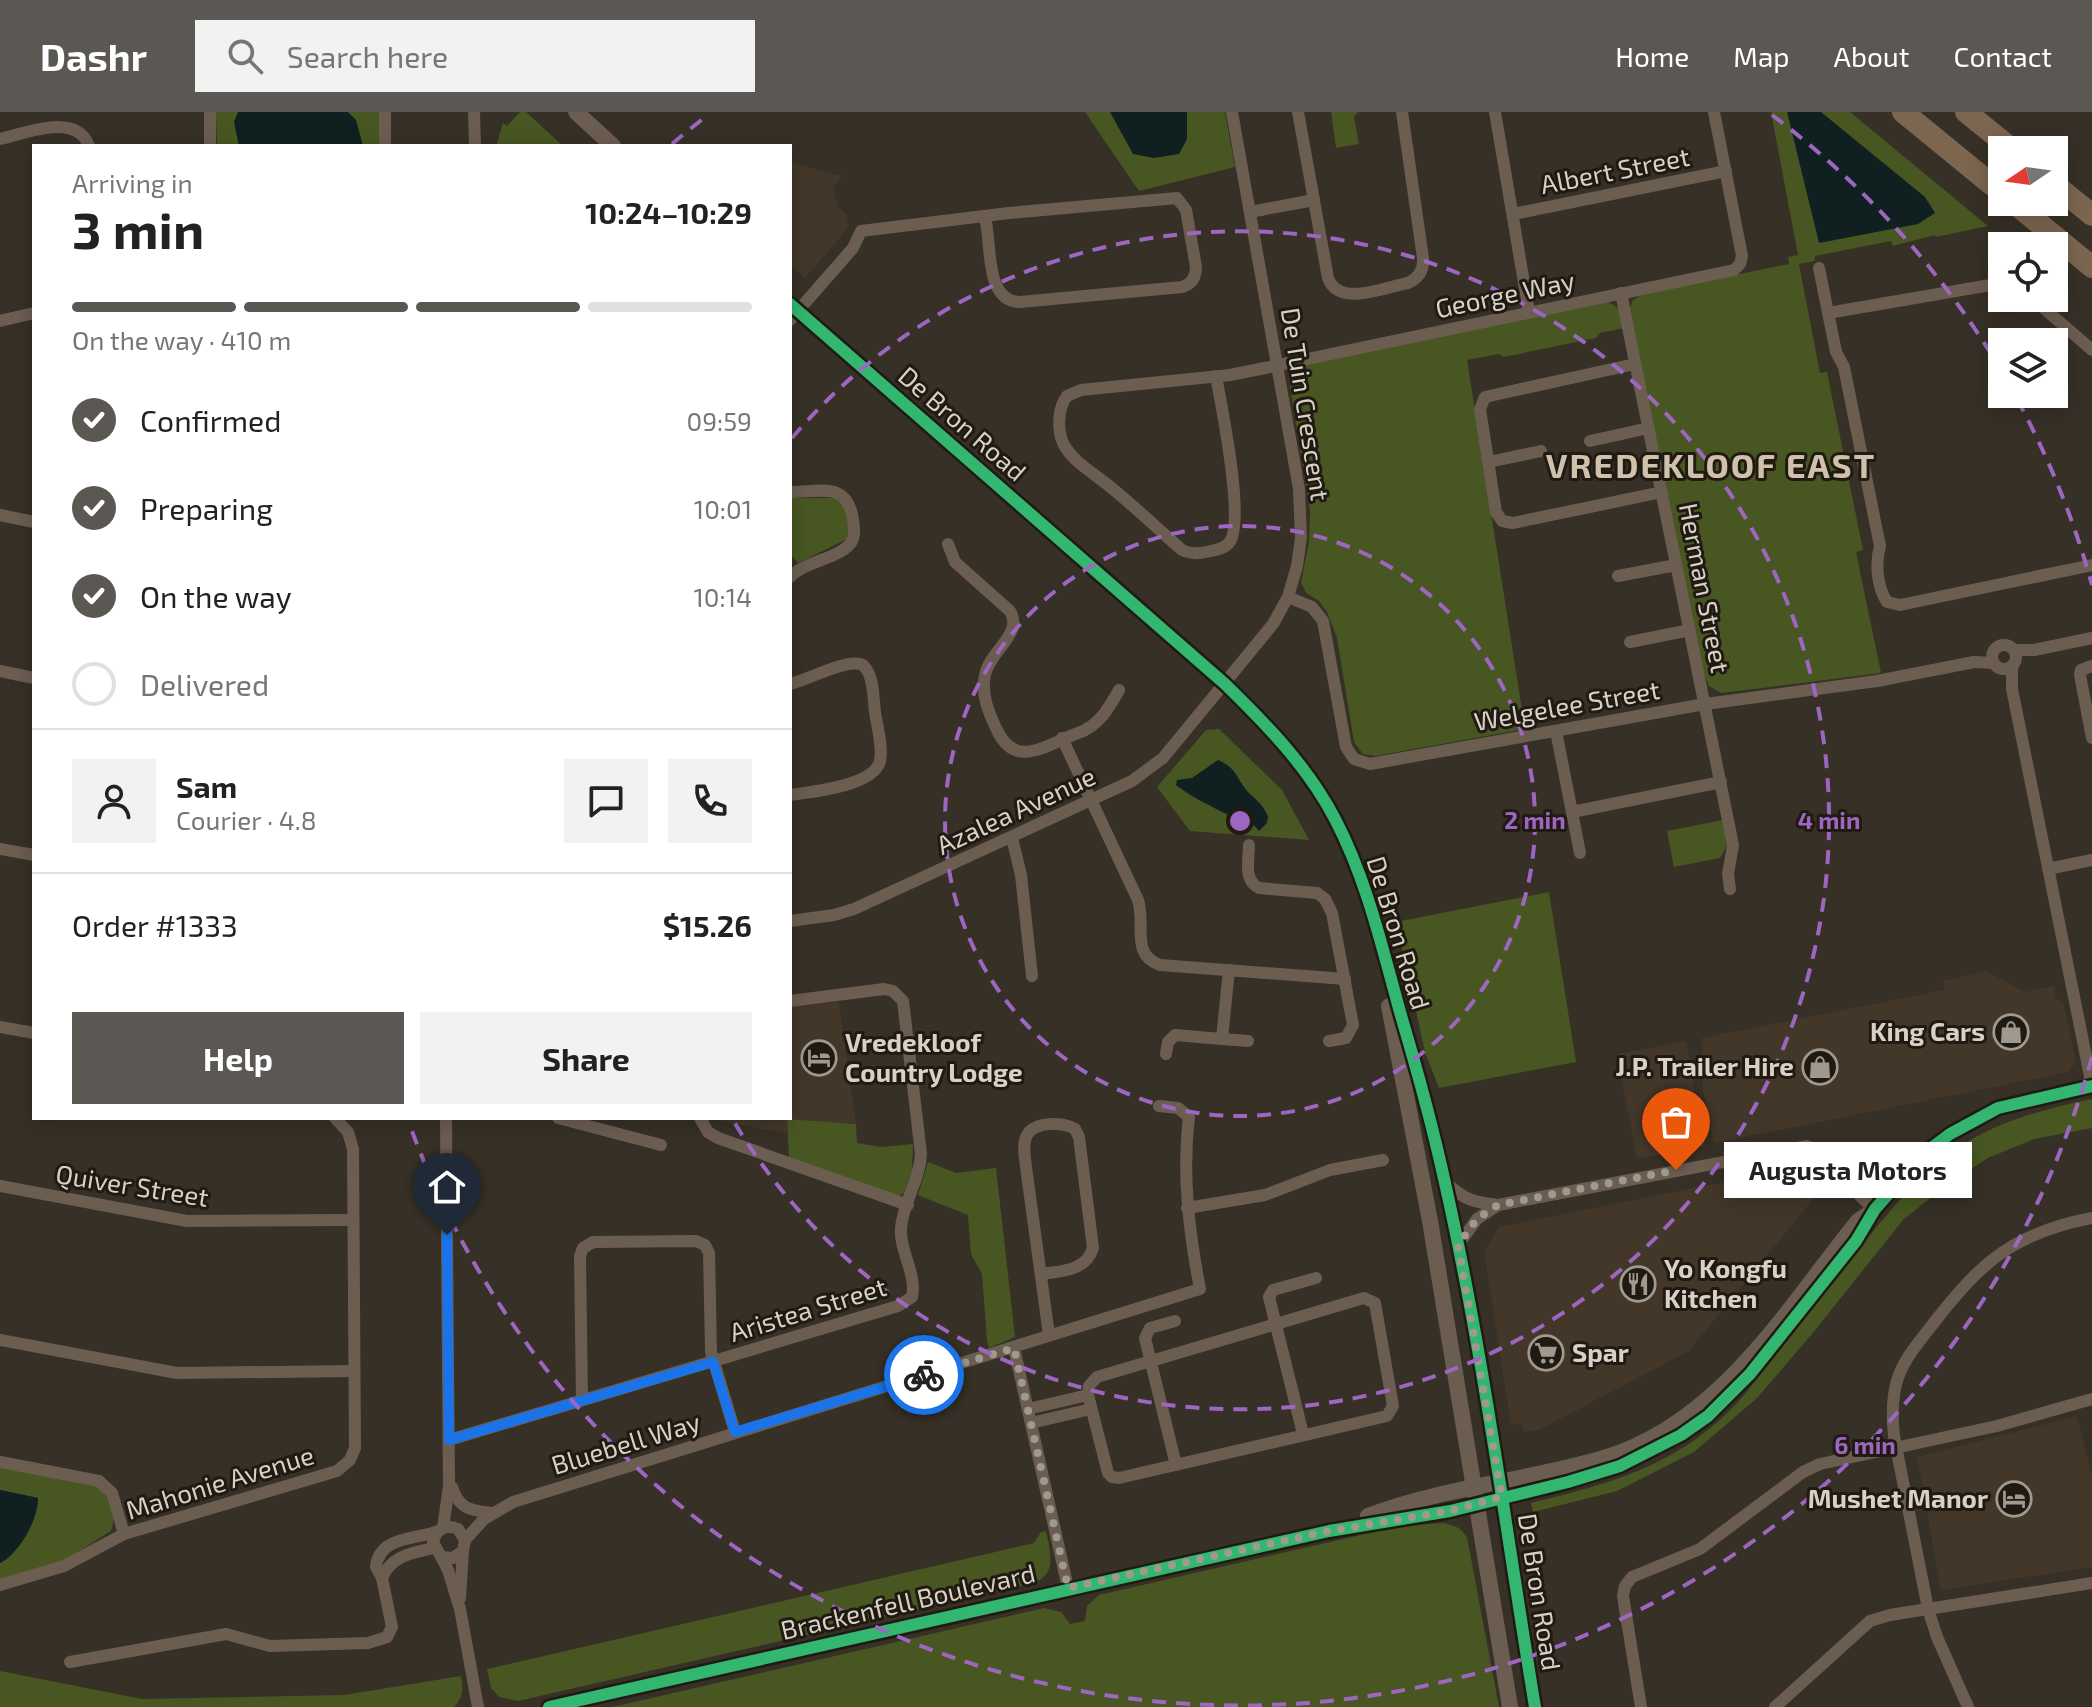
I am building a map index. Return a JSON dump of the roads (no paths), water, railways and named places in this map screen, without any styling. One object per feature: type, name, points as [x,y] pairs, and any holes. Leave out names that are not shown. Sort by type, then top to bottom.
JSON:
[{"type":"highway","points":[[1903,112],[1988,182]]},
{"type":"highway","points":[[1966,112],[1996,136]]},
{"type":"highway","points":[[2068,195],[2092,215]]},
{"type":"highway","points":[[2030,216],[2092,267]]},
{"type":"highway","points":[[2071,249],[2075,261],[2092,280]]},
{"type":"street","points":[[210,112],[210,144]]},
{"type":"street","points":[[385,112],[385,144]]},
{"type":"street","points":[[474,112],[475,144]]},
{"type":"street","name":"De Tuin Crescent","points":[[1225,684],[1273,624],[1288,597],[1297,566],[1302,511],[1232,112]]},
{"type":"street","points":[[1298,112],[1328,278],[1336,291],[1350,294],[1408,283],[1416,279],[1422,270],[1423,258],[1402,112]]},
{"type":"street","points":[[1495,112],[1529,312]]},
{"type":"street","points":[[1714,112],[1726,171]]},
{"type":"street","points":[[579,114],[611,144]]},
{"type":"street","points":[[0,139],[63,125],[80,131],[88,144]]},
{"type":"street","name":"Albert Street","points":[[1513,214],[1726,171]]},
{"type":"street","name":"George Way","points":[[1216,376],[1233,478],[1233,531],[1230,541],[1223,548],[1193,554],[1182,550],[1087,470],[1064,445],[1060,410],[1064,399],[1076,391],[1216,376],[1730,271],[1740,264],[1742,252],[1726,171]]},
{"type":"street","points":[[793,311],[853,248],[861,231],[985,217],[1173,197],[1181,201],[1186,210],[1196,272],[1193,280],[1182,287],[1014,302],[1002,297],[996,288],[985,217]]},
{"type":"street","points":[[1250,212],[1314,200]]},
{"type":"street","points":[[1819,268],[1836,352],[1844,367],[1880,546],[1876,560],[1887,602],[1900,605],[2092,565]]},
{"type":"street","points":[[1828,313],[1988,285]]},
{"type":"street","name":"Herman Street","points":[[1621,293],[1733,845],[1728,874],[1730,889]]},
{"type":"street","name":"De Bron Road","points":[[793,311],[1225,684],[1263,721],[1298,762],[1341,831],[1371,906],[1445,1182],[1501,1490],[1535,1707]]},
{"type":"street","points":[[2048,312],[2092,350]]},
{"type":"street","points":[[0,321],[32,313]]},
{"type":"street","points":[[1635,364],[1488,394],[1480,406],[1497,515],[1509,524],[1662,492]]},
{"type":"street","points":[[1590,441],[1649,428]]},
{"type":"street","points":[[1489,462],[1541,451]]},
{"type":"street","points":[[792,492],[834,492],[844,495],[851,506],[855,531],[852,541],[845,547],[792,575]]},
{"type":"street","points":[[0,515],[32,522]]},
{"type":"street","points":[[948,544],[955,562],[1014,618],[1013,630],[993,653],[984,682],[985,702],[1001,740],[1011,750],[1022,753],[1079,733],[1099,721],[1119,690]]},
{"type":"street","points":[[1618,576],[1676,565]]},
{"type":"street","name":"Welgelee Street","points":[[1288,597],[1312,607],[1323,621],[1346,747],[1358,762],[1375,764],[1705,704],[1877,681],[2005,659],[2092,638]]},
{"type":"street","points":[[1630,642],[1690,630]]},
{"type":"street","points":[[2005,659],[2092,1086]]},
{"type":"street","points":[[792,683],[849,662],[863,665],[871,677],[880,758],[872,772],[846,785],[792,795]]},
{"type":"street","points":[[2092,666],[2081,670],[2080,675],[2092,738]]},
{"type":"street","points":[[0,671],[32,678]]},
{"type":"street","name":"Azalea Avenue","points":[[792,921],[844,913],[1132,781],[1163,758],[1225,684]]},
{"type":"street","points":[[1556,731],[1580,853]]},
{"type":"street","points":[[1062,738],[1140,906],[1141,946],[1145,956],[1160,965],[1345,979]]},
{"type":"street","points":[[1572,812],[1721,782]]},
{"type":"street","points":[[1012,838],[1021,875],[1032,976]]},
{"type":"street","points":[[1249,845],[1248,877],[1252,884],[1259,888],[1312,892],[1325,899],[1335,919],[1352,1030],[1342,1040],[1329,1041]]},
{"type":"street","points":[[0,849],[32,855]]},
{"type":"street","points":[[2048,869],[2092,860]]},
{"type":"street","name":"De Bron Road","points":[[1371,906],[1430,1221],[1510,1707]]},
{"type":"street","points":[[1222,1039],[1229,970]]},
{"type":"street","name":"Aristea Street","points":[[449,1440],[906,1303],[912,1297],[914,1289],[901,1225],[919,1171],[921,1154],[904,1006],[893,991],[884,989],[792,1001]]},
{"type":"street","points":[[0,1027],[32,1033]]},
{"type":"street","points":[[1166,1054],[1168,1042],[1175,1035],[1248,1041]]},
{"type":"street","name":"Brackenfell Boulevard","points":[[549,1707],[1329,1531],[1450,1511],[1474,1496],[1568,1482],[1620,1466],[1681,1435],[1708,1416],[1750,1374],[1856,1241],[1875,1209],[1912,1165],[1950,1134],[1976,1118],[2019,1102],[2092,1086]]},
{"type":"street","points":[[1159,1106],[1178,1108],[1189,1117],[1185,1154],[1187,1208],[1265,1195],[1330,1170],[1383,1160]]},
{"type":"street","name":"Mahonie Avenue","points":[[0,1585],[64,1566],[124,1534],[342,1469],[350,1460],[355,1448],[353,1149],[348,1132],[337,1120]]},
{"type":"street","points":[[446,1120],[449,1481],[460,1609],[478,1707]]},
{"type":"street","points":[[566,1120],[661,1145]]},
{"type":"street","points":[[701,1120],[708,1132],[718,1138],[908,1205]]},
{"type":"street","points":[[1041,1274],[1079,1267],[1090,1257],[1093,1248],[1079,1137],[1075,1129],[1060,1123],[1031,1130],[1025,1142],[1041,1274],[1049,1335]]},
{"type":"street","points":[[1445,1182],[1474,1203],[1498,1205],[1807,1146],[1819,1152],[1875,1209]]},
{"type":"street","name":"Quiver Street","points":[[0,1186],[187,1221],[353,1220]]},
{"type":"street","points":[[1458,1245],[1477,1219],[1498,1205]]},
{"type":"street","name":"Bluebell Way","points":[[487,1516],[513,1502],[1200,1289],[1187,1208]]},
{"type":"street","points":[[1968,1707],[1928,1609],[1896,1448],[1892,1409],[1896,1380],[1901,1367],[1984,1264],[2031,1236],[2092,1218]]},
{"type":"street","points":[[582,1400],[580,1256],[583,1248],[593,1242],[692,1241],[705,1245],[710,1257],[711,1352],[735,1432]]},
{"type":"street","points":[[1303,1434],[1270,1301],[1271,1292],[1316,1278]]},
{"type":"street","points":[[1364,1298],[1375,1303],[1393,1406],[1387,1416],[1119,1478],[1112,1477],[1105,1468],[1088,1395],[1089,1386],[1097,1377],[1276,1326],[1364,1298]]},
{"type":"street","points":[[1175,1321],[1146,1332],[1150,1361],[1176,1465]]},
{"type":"street","points":[[0,1340],[177,1373],[354,1371]]},
{"type":"street","points":[[1014,1348],[1068,1588]]},
{"type":"street","points":[[1028,1409],[1088,1395]]},
{"type":"street","points":[[1641,1707],[1623,1596],[1628,1581],[1637,1574],[1700,1549],[1814,1467],[1997,1426],[2092,1399]]},
{"type":"street","points":[[1031,1423],[1091,1409]]},
{"type":"street","points":[[0,1462],[99,1481],[112,1493],[124,1534]]},
{"type":"street","points":[[449,1481],[462,1506],[487,1516]]},
{"type":"street","points":[[70,1662],[226,1634],[270,1646],[368,1643],[387,1637],[392,1630],[382,1578],[376,1564],[378,1555],[386,1546],[454,1534],[487,1516]]},
{"type":"street","points":[[382,1578],[397,1559],[438,1552],[453,1558],[454,1534]]},
{"type":"street","points":[[454,1534],[435,1536],[460,1609]]},
{"type":"street","points":[[1775,1707],[1870,1621],[2092,1583]]},
{"type":"place","name":"King Cars","points":[[2011,1032]]},
{"type":"place","name":"Vredekloof Country Lodge","points":[[819,1058]]},
{"type":"place","name":"J.P. Trailer Hire","points":[[1820,1067]]},
{"type":"place","name":"Augusta Motors","points":[[1676,1170]]},
{"type":"place","name":"Yo Kongfu Kitchen","points":[[1638,1284]]},
{"type":"place","name":"Spar","points":[[1546,1353]]},
{"type":"place","name":"Mushet Manor","points":[[2014,1499]]},
{"type":"district","name":"VREDEKLOOF EAST","points":[[1711,466]]}]
